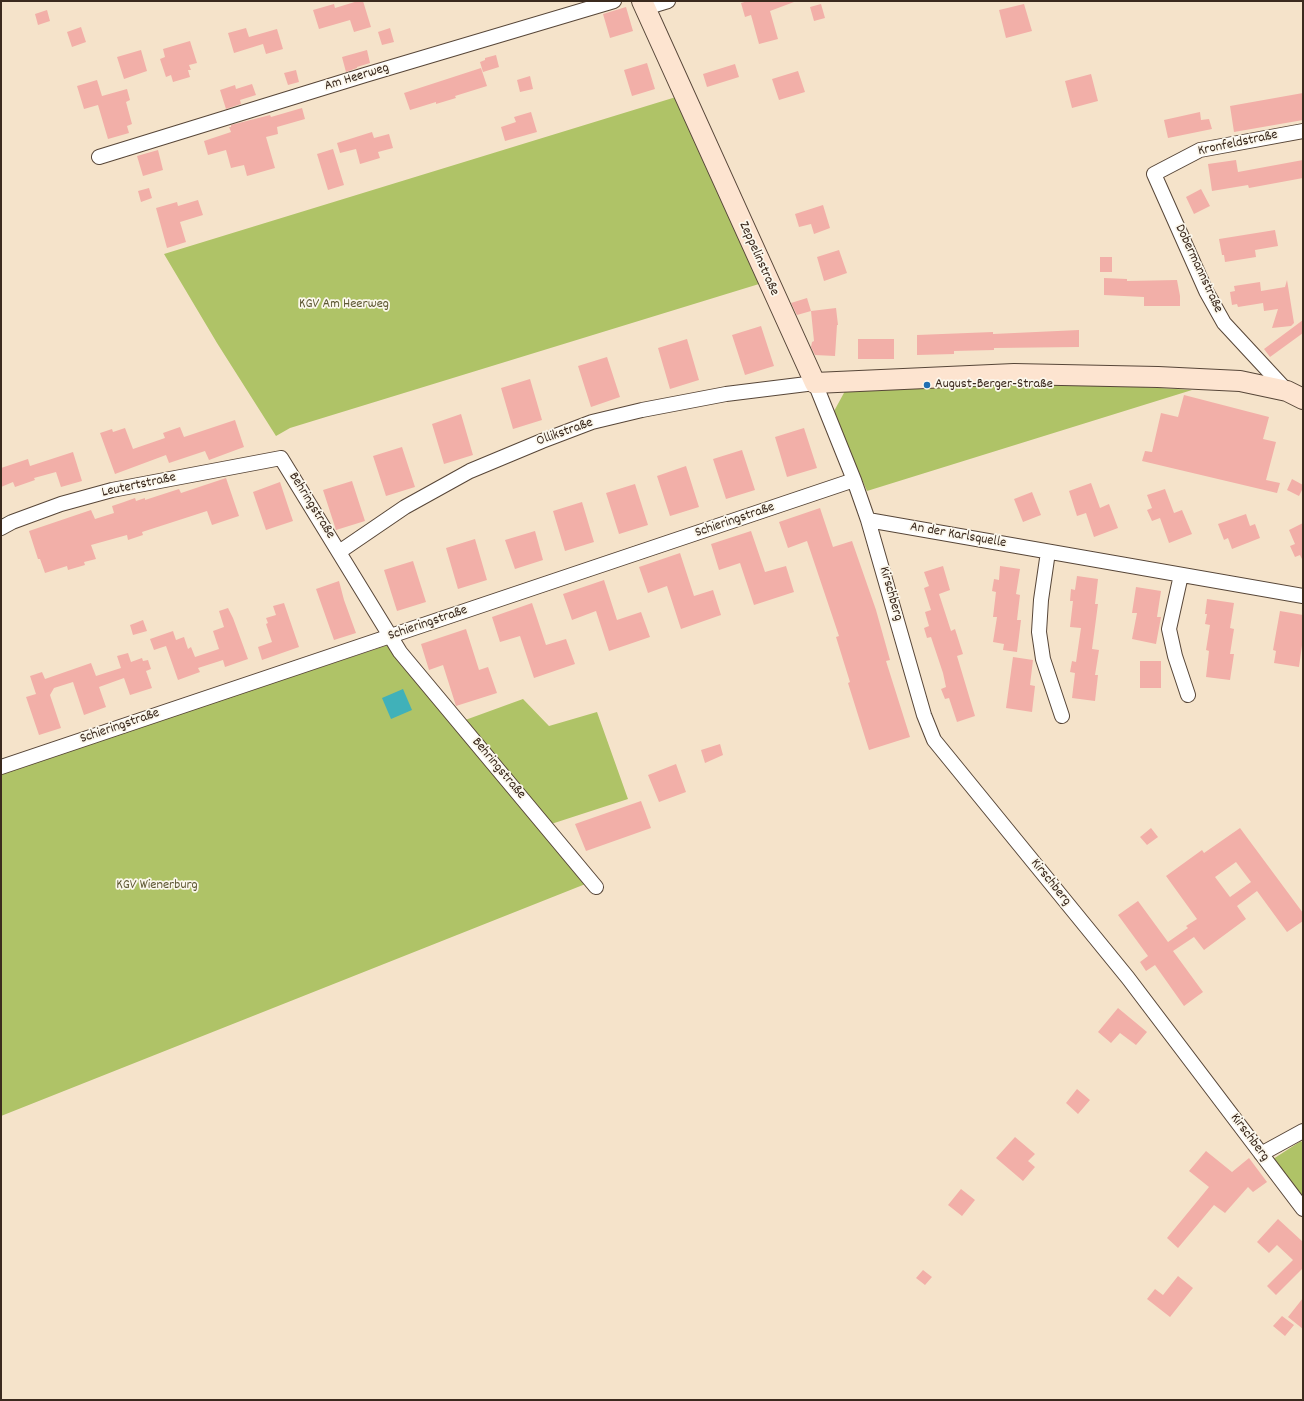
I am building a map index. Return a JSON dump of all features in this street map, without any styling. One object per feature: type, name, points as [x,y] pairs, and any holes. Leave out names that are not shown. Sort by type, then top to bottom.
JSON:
[{"type":"street","name":"Am Heerweg","points":[[100,157],[365,75],[614,1]]},
{"type":"street","points":[[644,4],[668,1]]},
{"type":"street","name":"Zeppelinstraße","points":[[644,4],[815,383],[854,480],[868,520]]},
{"type":"street","name":"Kronfeldstraße","points":[[1154,174],[1200,150],[1303,132]]},
{"type":"street","name":"Dobermannstraße","points":[[1154,174],[1206,291],[1224,323],[1295,395]]},
{"type":"street","points":[[815,383],[1014,374],[1158,377],[1240,381],[1295,395]]},
{"type":"street","name":"Ollikstraße","points":[[340,552],[405,507],[470,471],[592,422],[642,410],[711,397],[815,383]]},
{"type":"street","name":"Behringstraße","points":[[281,458],[400,652],[596,887]]},
{"type":"street","name":"Leutertstraße","points":[[1,528],[12,522],[62,504],[112,490],[281,458]]},
{"type":"street","name":"Schieringstraße","points":[[1,767],[854,480]]},
{"type":"street","name":"An der Karlsquelle","points":[[868,520],[1303,596]]},
{"type":"street","name":"Kirschberg","points":[[868,520],[924,715],[934,740],[1128,978],[1303,1209]]},
{"type":"street","points":[[1048,552],[1041,600],[1039,632],[1043,659],[1062,716]]},
{"type":"street","points":[[1181,575],[1169,630],[1175,656],[1188,696]]},
{"type":"street","points":[[1261,1154],[1303,1131]]},
{"type":"green space","name":"KGV Am Heerweg","points":[[676,97],[759,284],[290,428],[276,436],[217,343],[164,254]]},
{"type":"green space","points":[[1047,381],[1192,390],[867,491],[833,413],[845,391]]},
{"type":"green space","name":"KGV Wienerburg","points":[[388,645],[457,723],[523,699],[549,726],[597,712],[628,799],[542,827],[588,883],[1,1116],[1,773]]},
{"type":"green space","points":[[1301,1141],[1303,1144],[1303,1202],[1270,1161]]},
{"type":"water","points":[[403,689],[412,710],[391,719],[382,698]]},
{"type":"building","points":[[358,1],[363,1],[371,27],[354,32],[350,20],[319,29],[313,10],[334,4],[335,8]]},
{"type":"building","points":[[748,1],[794,1],[770,11],[778,39],[759,44],[751,15],[745,17],[741,3]]},
{"type":"building","points":[[821,4],[825,18],[814,21],[810,7]]},
{"type":"building","points":[[1024,4],[1032,31],[1006,38],[999,10]]},
{"type":"building","points":[[626,7],[633,31],[610,38],[603,14]]},
{"type":"building","points":[[47,10],[50,21],[38,25],[35,14]]},
{"type":"building","points":[[81,27],[86,42],[72,47],[67,32]]},
{"type":"building","points":[[246,28],[249,37],[277,29],[283,49],[266,54],[263,44],[234,53],[228,33]]},
{"type":"building","points":[[390,28],[394,42],[382,45],[378,32]]},
{"type":"building","points":[[190,41],[197,63],[189,65],[191,70],[188,70],[190,77],[173,82],[171,75],[166,77],[160,59],[165,57],[163,49]]},
{"type":"building","points":[[141,50],[147,71],[124,79],[117,57]]},
{"type":"building","points":[[367,50],[370,63],[346,72],[342,57]]},
{"type":"building","points":[[496,55],[499,67],[483,72],[480,62],[485,60],[485,58]]},
{"type":"building","points":[[647,63],[655,89],[632,96],[624,70]]},
{"type":"building","points":[[735,64],[739,77],[707,87],[703,74]]},
{"type":"building","points":[[481,68],[487,86],[455,96],[456,98],[410,110],[404,93]]},
{"type":"building","points":[[296,70],[299,82],[288,85],[284,73]]},
{"type":"building","points":[[798,71],[805,92],[779,100],[772,79]]},
{"type":"building","points":[[1091,74],[1098,101],[1072,108],[1065,81]]},
{"type":"building","points":[[530,76],[533,89],[520,92],[517,80]]},
{"type":"building","points":[[97,80],[102,96],[127,89],[130,100],[126,102],[132,124],[127,126],[129,133],[108,139],[98,105],[84,109],[77,86]]},
{"type":"building","points":[[252,84],[256,95],[240,100],[241,104],[226,109],[220,90],[235,85],[236,89]]},
{"type":"building","points":[[1303,93],[1303,120],[1234,132],[1230,106]]},
{"type":"building","points":[[302,108],[305,119],[277,127],[278,134],[266,137],[275,168],[247,176],[244,165],[231,168],[226,150],[208,155],[204,141],[231,132],[229,127],[231,127],[231,125],[270,115],[271,117]]},
{"type":"building","points":[[531,112],[537,132],[505,141],[501,127],[516,122],[514,117]]},
{"type":"building","points":[[1200,112],[1201,120],[1209,119],[1212,129],[1168,138],[1164,120]]},
{"type":"building","points":[[372,132],[374,138],[389,134],[393,148],[378,152],[380,158],[360,164],[356,149],[340,153],[337,143]]},
{"type":"building","points":[[333,149],[344,185],[328,190],[317,154]]},
{"type":"building","points":[[158,150],[163,170],[143,176],[137,156]]},
{"type":"building","points":[[1236,160],[1238,172],[1303,160],[1303,178],[1249,188],[1248,185],[1212,191],[1208,164]]},
{"type":"building","points":[[149,188],[152,198],[141,202],[138,191]]},
{"type":"building","points":[[1201,189],[1210,206],[1194,214],[1186,197]]},
{"type":"building","points":[[198,200],[203,215],[180,222],[186,242],[167,248],[156,208],[177,202],[178,206]]},
{"type":"building","points":[[823,205],[830,228],[814,234],[811,224],[799,227],[795,214]]},
{"type":"building","points":[[1275,230],[1278,246],[1255,250],[1256,257],[1225,262],[1219,239]]},
{"type":"building","points":[[839,250],[847,273],[824,281],[817,257]]},
{"type":"building","points":[[1100,257],[1112,257],[1112,272],[1100,272]]},
{"type":"building","points":[[1104,278],[1127,279],[1127,281],[1177,280],[1180,306],[1144,306],[1144,297],[1104,295]]},
{"type":"building","points":[[1287,280],[1294,323],[1291,326],[1272,328],[1278,309],[1264,311],[1263,303],[1238,307],[1237,304],[1232,305],[1230,292],[1235,291],[1234,286],[1260,282],[1261,291],[1285,287]]},
{"type":"building","points":[[807,298],[811,311],[797,315],[791,303]]},
{"type":"building","points":[[836,308],[838,325],[835,356],[815,355],[811,347],[812,342],[814,341],[811,311]]},
{"type":"building","points":[[1303,320],[1303,333],[1270,357],[1264,349]]},
{"type":"building","points":[[761,326],[774,366],[745,375],[732,335]]},
{"type":"building","points":[[1079,330],[1079,347],[994,348],[994,350],[954,351],[954,354],[917,355],[917,335],[993,332],[993,334]]},
{"type":"building","points":[[687,339],[699,380],[670,389],[658,348]]},
{"type":"building","points":[[858,339],[894,339],[894,359],[858,359]]},
{"type":"building","points":[[607,357],[620,397],[591,407],[578,366]]},
{"type":"building","points":[[530,379],[542,420],[513,429],[501,388]]},
{"type":"building","points":[[1184,395],[1269,417],[1263,439],[1276,442],[1266,480],[1280,483],[1277,493],[1142,461],[1145,451],[1152,452],[1161,413],[1178,417]]},
{"type":"building","points":[[461,414],[473,455],[444,464],[432,424]]},
{"type":"building","points":[[235,420],[244,447],[209,460],[205,451],[169,463],[166,455],[115,474],[100,433],[112,429],[113,432],[125,428],[133,449],[165,438],[163,433],[180,427],[184,437]]},
{"type":"building","points":[[804,428],[817,468],[787,477],[775,437]]},
{"type":"building","points":[[402,447],[415,487],[386,496],[373,456]]},
{"type":"building","points":[[742,450],[755,490],[726,499],[713,459]]},
{"type":"building","points":[[73,452],[82,481],[61,487],[56,472],[34,478],[35,480],[15,487],[13,482],[1,487],[1,468],[28,459],[30,466]]},
{"type":"building","points":[[686,466],[699,507],[670,516],[657,476]]},
{"type":"building","points":[[226,478],[239,516],[212,525],[207,511],[142,532],[143,535],[128,540],[127,535],[91,545],[96,559],[84,562],[85,565],[68,570],[67,566],[45,573],[40,559],[38,559],[29,531],[91,510],[95,519],[114,513],[112,506],[135,498],[136,501],[145,498],[145,500],[179,489],[181,493]]},
{"type":"building","points":[[1292,479],[1303,485],[1299,496],[1287,490]]},
{"type":"building","points":[[352,481],[365,521],[336,530],[323,490]]},
{"type":"building","points":[[280,482],[293,521],[266,530],[253,492]]},
{"type":"building","points":[[1091,483],[1100,508],[1109,504],[1118,528],[1094,537],[1086,513],[1077,516],[1069,491]]},
{"type":"building","points":[[635,484],[648,525],[619,534],[606,493]]},
{"type":"building","points":[[1165,489],[1174,513],[1182,510],[1192,534],[1169,543],[1160,518],[1152,521],[1147,510],[1152,508],[1147,495]]},
{"type":"building","points":[[1032,492],[1041,515],[1023,522],[1014,499]]},
{"type":"building","points":[[582,502],[594,542],[565,551],[553,511]]},
{"type":"building","points":[[820,508],[833,547],[852,541],[876,610],[890,660],[886,661],[910,737],[869,750],[848,683],[850,682],[836,637],[839,636],[807,541],[788,548],[779,522]]},
{"type":"building","points":[[1246,514],[1250,526],[1255,524],[1260,538],[1232,549],[1228,538],[1224,540],[1218,524]]},
{"type":"building","points":[[1303,523],[1303,561],[1300,555],[1295,557],[1290,546],[1295,544],[1289,530]]},
{"type":"building","points":[[535,531],[543,560],[515,569],[505,540]]},
{"type":"building","points":[[751,531],[765,572],[786,566],[794,592],[754,605],[740,563],[719,570],[711,544]]},
{"type":"building","points":[[475,539],[487,580],[458,589],[446,548]]},
{"type":"building","points":[[680,553],[694,596],[713,590],[721,615],[681,629],[667,586],[648,593],[639,567]]},
{"type":"building","points":[[413,561],[426,602],[397,611],[384,570]]},
{"type":"building","points":[[943,566],[950,590],[939,594],[951,631],[955,629],[963,654],[957,656],[975,716],[957,722],[949,698],[945,699],[941,689],[946,687],[943,673],[931,637],[927,638],[924,628],[929,626],[925,612],[931,610],[924,588],[929,586],[924,572]]},
{"type":"building","points":[[1000,566],[1020,569],[1016,594],[1020,595],[1017,620],[1021,620],[1017,652],[1003,650],[1004,644],[993,642],[997,617],[993,617],[996,592],[992,591],[994,579],[999,580]]},
{"type":"building","points":[[1077,576],[1098,579],[1095,604],[1098,604],[1092,649],[1099,650],[1095,675],[1098,675],[1095,701],[1072,698],[1075,673],[1070,672],[1072,661],[1076,662],[1081,628],[1070,627],[1073,601],[1070,601],[1071,589],[1075,590]]},
{"type":"building","points":[[604,580],[617,620],[641,612],[650,637],[609,651],[596,611],[572,620],[563,594]]},
{"type":"building","points":[[339,581],[356,633],[334,640],[316,589]]},
{"type":"building","points":[[1136,587],[1161,591],[1157,617],[1161,617],[1156,644],[1132,639],[1137,613],[1132,613]]},
{"type":"building","points":[[1207,599],[1234,603],[1230,628],[1234,629],[1230,654],[1234,654],[1230,680],[1206,677],[1209,651],[1206,650],[1210,625],[1205,624]]},
{"type":"building","points":[[284,603],[299,647],[262,660],[258,647],[272,642],[266,624],[268,623],[266,618],[276,615],[273,606]]},
{"type":"building","points":[[532,603],[546,645],[566,639],[575,664],[534,678],[520,636],[500,642],[492,617]]},
{"type":"building","points":[[228,608],[248,659],[225,667],[223,660],[198,668],[200,672],[178,680],[166,646],[154,650],[150,639],[173,631],[176,640],[184,637],[188,649],[191,647],[195,657],[219,649],[213,631],[224,627],[219,611]]},
{"type":"building","points":[[1280,611],[1303,615],[1303,638],[1299,667],[1274,663],[1276,651],[1273,650]]},
{"type":"building","points":[[143,620],[147,631],[133,635],[130,625]]},
{"type":"building","points":[[466,629],[479,670],[488,667],[497,693],[456,706],[443,665],[429,670],[421,644]]},
{"type":"building","points":[[128,653],[131,662],[142,658],[143,661],[148,660],[151,669],[146,671],[152,688],[130,695],[124,678],[99,687],[106,707],[84,715],[73,682],[54,688],[50,695],[61,728],[39,735],[26,697],[36,694],[30,676],[42,672],[45,679],[91,663],[96,676],[121,668],[117,656]]},
{"type":"building","points":[[1013,657],[1033,660],[1030,685],[1035,686],[1032,712],[1006,708]]},
{"type":"building","points":[[1140,661],[1161,661],[1161,688],[1140,688]]},
{"type":"building","points":[[720,744],[723,755],[705,763],[701,750]]},
{"type":"building","points":[[676,764],[686,792],[659,802],[648,775]]},
{"type":"building","points":[[641,801],[651,828],[586,851],[575,824]]},
{"type":"building","points":[[1151,828],[1158,837],[1147,845],[1140,837]]},
{"type":"building","points":[[1240,828],[1303,913],[1303,921],[1287,932],[1257,891],[1237,906],[1246,919],[1204,950],[1194,937],[1173,951],[1203,992],[1184,1006],[1155,965],[1146,971],[1140,962],[1148,956],[1118,915],[1138,901],[1168,942],[1188,928],[1186,926],[1197,919],[1166,876],[1202,850],[1204,853]],"holes":[[[1236,862],[1251,882],[1230,897],[1215,877]]]},
{"type":"building","points":[[1118,1008],[1147,1032],[1136,1045],[1120,1033],[1111,1043],[1098,1032]]},
{"type":"building","points":[[1077,1089],[1090,1100],[1078,1114],[1066,1103]]},
{"type":"building","points":[[1015,1137],[1035,1154],[1028,1161],[1035,1167],[1023,1181],[996,1158]]},
{"type":"building","points":[[1206,1151],[1232,1172],[1249,1158],[1267,1182],[1253,1192],[1248,1187],[1225,1213],[1214,1205],[1178,1248],[1167,1238],[1209,1187],[1189,1171]]},
{"type":"building","points":[[961,1189],[975,1200],[962,1216],[948,1205]]},
{"type":"building","points":[[1278,1219],[1303,1242],[1303,1270],[1302,1269],[1276,1295],[1267,1286],[1293,1260],[1277,1245],[1269,1253],[1257,1242]]},
{"type":"building","points":[[923,1270],[932,1277],[925,1285],[916,1278]]},
{"type":"building","points":[[1178,1276],[1193,1288],[1170,1317],[1147,1299],[1155,1289],[1163,1295]]},
{"type":"building","points":[[1303,1298],[1303,1329],[1288,1317]]},
{"type":"building","points":[[1282,1316],[1294,1325],[1285,1336],[1273,1326]]},
{"type":"place","name":"August-Berger-Straße","points":[[927,385]]}]
